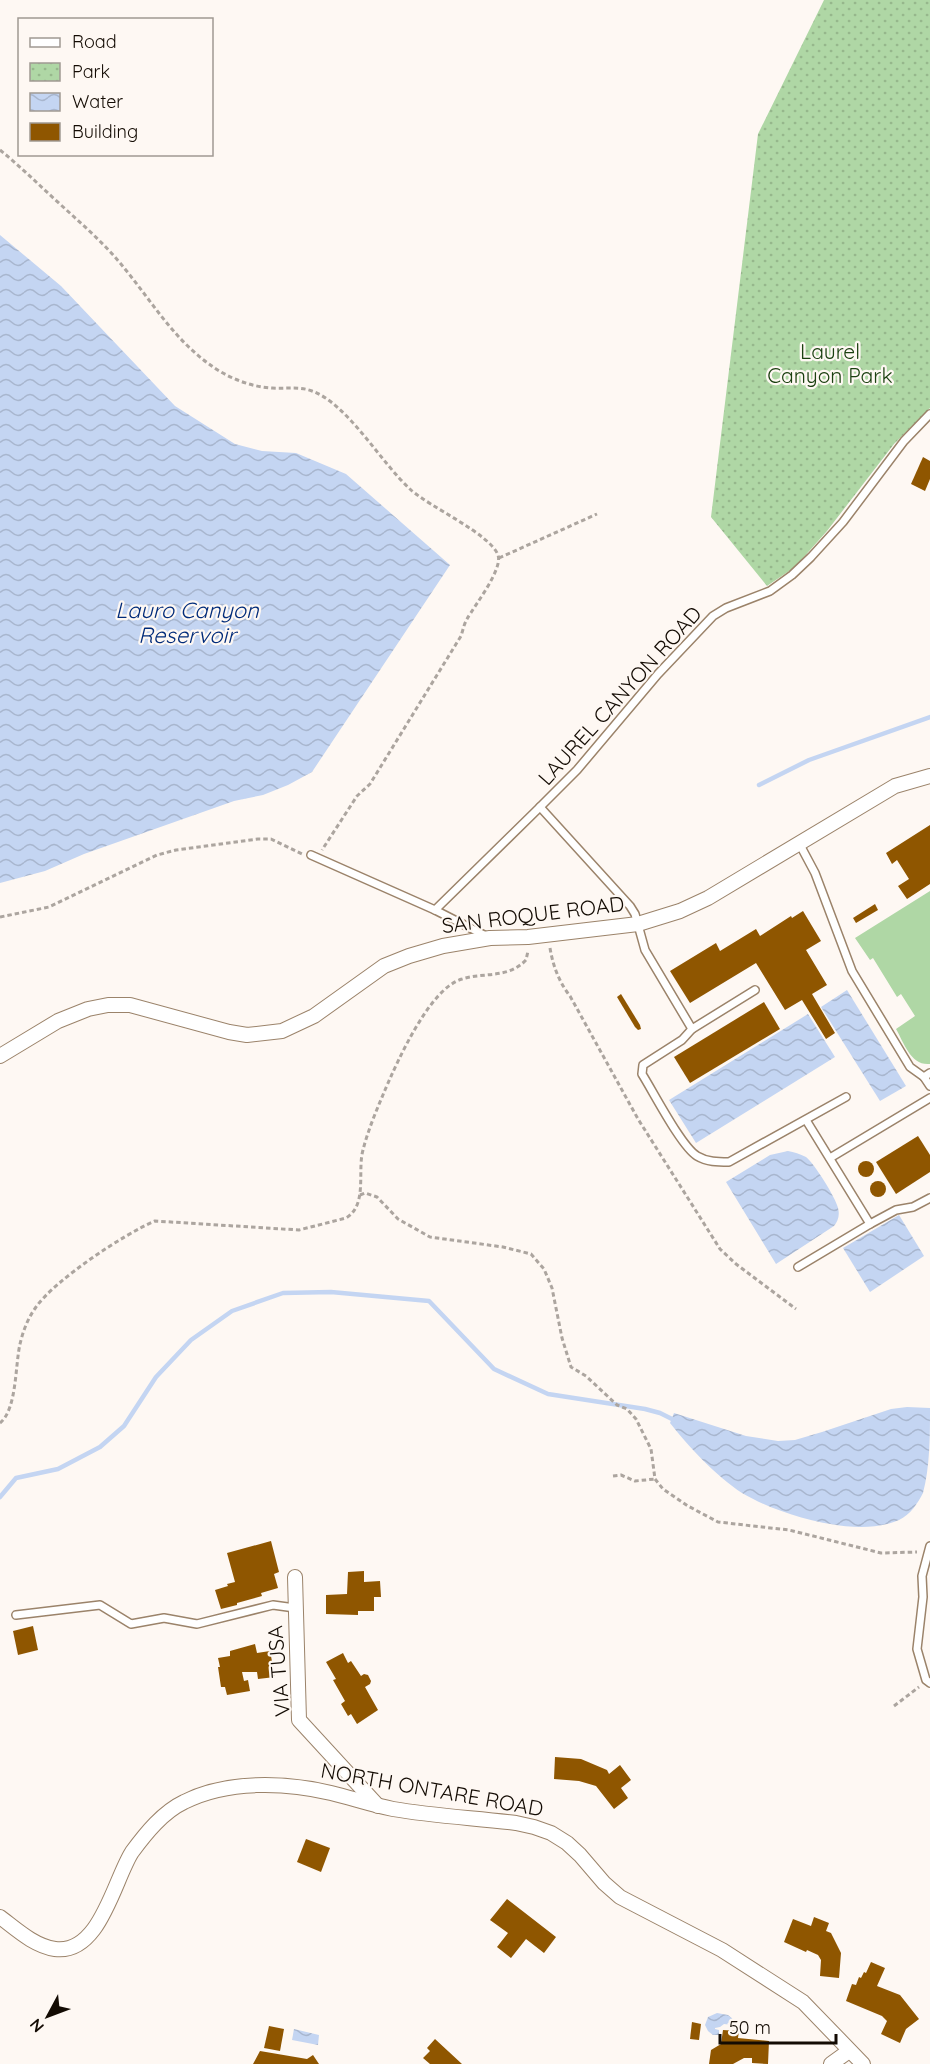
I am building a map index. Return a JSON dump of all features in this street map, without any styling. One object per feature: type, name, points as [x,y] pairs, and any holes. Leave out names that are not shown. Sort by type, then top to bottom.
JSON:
[{"type":"street","name":"SAN ROQUE ROAD","points":[[0,1056],[58,1021],[88,1008],[108,1005],[130,1005],[196,1025],[247,1035],[282,1031],[314,1016],[384,966],[409,956],[443,946],[490,938],[528,937],[638,924],[708,898],[895,786],[930,776]]},
{"type":"street","name":"VIA TUSA","points":[[295,1577],[300,1720],[378,1806]]},
{"type":"street","name":"NORTH ONTARE ROAD","points":[[0,1917],[19,1932],[56,1950],[82,1941],[93,1930],[111,1901],[133,1852],[162,1815],[182,1802],[205,1793],[228,1788],[273,1786],[302,1788],[330,1792],[378,1806],[516,1823],[551,1833],[567,1843],[604,1883],[620,1896],[715,1946],[803,2002],[863,2064]]},
{"type":"street","points":[[831,2064],[849,2051]]},
{"type":"lane","name":"LAUREL CANYON ROAD","points":[[435,909],[577,770],[658,674],[713,616],[735,604],[771,591],[811,557],[843,522],[904,441],[930,414]]},
{"type":"lane","points":[[540,807],[630,906],[645,950],[692,1029]]},
{"type":"lane","points":[[799,843],[815,873],[852,970],[910,1067],[927,1075],[930,1086]]},
{"type":"lane","points":[[315,856],[435,909],[490,938]]},
{"type":"lane","points":[[755,990],[692,1029],[682,1040],[650,1060],[641,1069],[687,1148],[705,1160],[729,1162],[846,1097]]},
{"type":"lane","points":[[830,1158],[930,1098]]},
{"type":"lane","points":[[806,1120],[870,1224]]},
{"type":"lane","points":[[798,1267],[896,1210],[914,1207],[930,1198]]},
{"type":"lane","points":[[928,1681],[917,1649],[923,1597],[922,1576],[929,1548]]},
{"type":"lane","points":[[16,1615],[100,1605],[130,1624],[164,1618],[198,1624],[273,1605],[295,1608]]},
{"type":"path","points":[[0,150],[104,245],[164,321],[208,364],[225,375],[246,383],[271,388],[293,387],[312,391],[328,399],[343,411],[391,471],[412,491],[431,506],[480,535],[495,549],[499,558],[496,570],[466,621],[461,636],[369,784],[357,796],[315,856],[304,855],[271,839],[176,850],[157,855],[49,907],[0,917]]},
{"type":"path","points":[[499,558],[597,514]]},
{"type":"path","points":[[549,935],[552,961],[562,986],[575,1005],[638,1119],[707,1231],[720,1249],[736,1264],[796,1309]]},
{"type":"path","points":[[0,1424],[11,1402],[16,1361],[26,1325],[37,1305],[68,1276],[138,1228],[155,1221],[299,1230],[352,1215],[360,1195],[362,1152],[372,1122],[385,1090],[421,1019],[448,985],[460,979],[481,974],[509,972],[522,965],[528,953],[528,937]]},
{"type":"path","points":[[360,1195],[365,1193],[376,1197],[398,1219],[430,1237],[503,1247],[531,1254],[544,1269],[552,1288],[562,1338],[571,1367],[585,1376],[617,1405],[627,1409],[636,1419],[651,1449],[655,1479],[663,1489],[717,1522],[789,1530],[881,1553],[929,1548]]},
{"type":"path","points":[[613,1476],[621,1475],[635,1481],[655,1479]]},
{"type":"path","points":[[894,1706],[928,1681]]},
{"type":"green space","name":"Laurel Canyon Park","points":[[824,0],[930,0],[930,408],[894,444],[827,531],[795,567],[767,586],[711,517],[758,134]]},
{"type":"green space","points":[[930,891],[930,1064],[923,1064],[905,1047],[896,1029],[915,1016],[901,994],[897,997],[873,958],[870,960],[855,938]]},
{"type":"water","name":"Lauro Canyon Reservoir","points":[[0,235],[61,286],[175,406],[235,444],[262,451],[296,453],[346,474],[450,565],[312,772],[263,795],[234,801],[84,854],[45,871],[0,883]]},
{"type":"water","points":[[847,990],[906,1086],[880,1101],[821,1007]]},
{"type":"water","points":[[808,1014],[835,1057],[696,1143],[669,1100]]},
{"type":"water","points":[[788,1151],[806,1157],[814,1166],[833,1197],[839,1215],[834,1226],[776,1264],[726,1182],[770,1155]]},
{"type":"water","points":[[899,1215],[924,1256],[870,1292],[843,1248]]},
{"type":"water","points":[[930,1408],[930,1440],[923,1493],[919,1501],[903,1518],[882,1525],[862,1527],[841,1526],[797,1516],[742,1493],[703,1461],[670,1423],[674,1413],[746,1436],[778,1441],[795,1440],[891,1409]]},
{"type":"water","points":[[717,2013],[728,2015],[734,2020],[732,2025],[724,2024],[715,2028],[719,2030],[719,2035],[713,2035],[705,2025],[708,2017]]},
{"type":"water","points":[[294,2029],[319,2035],[318,2045],[292,2040]]},
{"type":"building","points":[[923,457],[930,461],[930,479],[925,491],[911,484]]},
{"type":"building","points":[[930,825],[930,884],[907,899],[898,886],[909,879],[897,860],[892,864],[886,853]]},
{"type":"building","points":[[875,904],[878,910],[856,923],[853,918]]},
{"type":"building","points":[[803,911],[821,941],[806,950],[827,985],[812,994],[835,1033],[826,1039],[802,1000],[785,1010],[756,963],[690,1003],[670,971],[716,943],[720,951],[756,929],[760,936]]},
{"type":"building","points":[[621,994],[641,1029],[638,1030],[635,1027],[617,997]]},
{"type":"building","points":[[764,1002],[780,1029],[690,1083],[674,1057]]},
{"type":"building","points":[[918,1136],[930,1155],[930,1172],[896,1194],[876,1162]]},
{"type":"building","points":[[866,1161],[872,1163],[874,1169],[872,1175],[866,1177],[860,1175],[858,1169],[860,1163]]},
{"type":"building","points":[[878,1181],[884,1183],[886,1189],[884,1195],[878,1197],[872,1195],[870,1189],[872,1183]]},
{"type":"building","points":[[271,1541],[279,1572],[274,1574],[278,1588],[261,1593],[262,1596],[221,1609],[215,1590],[235,1582],[227,1553]]},
{"type":"building","points":[[364,1571],[364,1582],[380,1581],[381,1597],[374,1597],[374,1611],[358,1611],[358,1615],[326,1614],[326,1595],[347,1594],[348,1572]]},
{"type":"building","points":[[33,1626],[38,1650],[18,1655],[13,1631]]},
{"type":"building","points":[[255,1644],[257,1653],[270,1651],[275,1677],[258,1679],[257,1672],[242,1672],[244,1681],[248,1680],[250,1691],[227,1695],[225,1687],[221,1687],[218,1658],[230,1656],[230,1651]]},
{"type":"building","points":[[343,1653],[348,1663],[351,1661],[361,1676],[368,1675],[371,1681],[365,1687],[378,1710],[357,1724],[351,1714],[348,1716],[341,1704],[345,1701],[326,1662]]},
{"type":"building","points":[[555,1757],[581,1759],[607,1770],[609,1774],[620,1765],[631,1780],[621,1788],[628,1798],[614,1809],[596,1786],[579,1781],[554,1779]]},
{"type":"building","points":[[306,1839],[330,1848],[321,1872],[297,1862]]},
{"type":"building","points":[[507,1899],[556,1937],[544,1953],[526,1939],[511,1958],[497,1947],[508,1933],[490,1920]]},
{"type":"building","points":[[814,1917],[829,1923],[826,1931],[831,1933],[841,1953],[839,1978],[820,1976],[821,1960],[818,1955],[784,1942],[793,1919],[811,1926]]},
{"type":"building","points":[[871,1962],[885,1968],[877,1986],[900,1995],[919,2019],[906,2029],[900,2043],[881,2034],[887,2021],[882,2016],[846,2001],[852,1984],[856,1985],[859,1977],[861,1978],[864,1972],[866,1973]]},
{"type":"building","points":[[692,2022],[701,2024],[699,2040],[690,2039]]},
{"type":"building","points":[[269,2026],[284,2029],[280,2051],[264,2048]]},
{"type":"building","points":[[723,2030],[739,2031],[738,2038],[769,2041],[768,2064],[752,2063],[752,2058],[744,2058],[733,2064],[709,2064],[711,2050],[721,2044]]},
{"type":"building","points":[[435,2039],[462,2064],[430,2064],[423,2058],[430,2051],[427,2048]]},
{"type":"building","points":[[260,2051],[307,2059],[313,2055],[319,2064],[253,2064]]},
{"type":"waterway","points":[[759,785],[809,760],[930,717]]},
{"type":"waterway","points":[[0,1497],[16,1478],[58,1469],[100,1447],[124,1426],[156,1377],[191,1340],[232,1311],[283,1293],[331,1292],[429,1301],[494,1369],[548,1394],[645,1409],[676,1421]]}]
